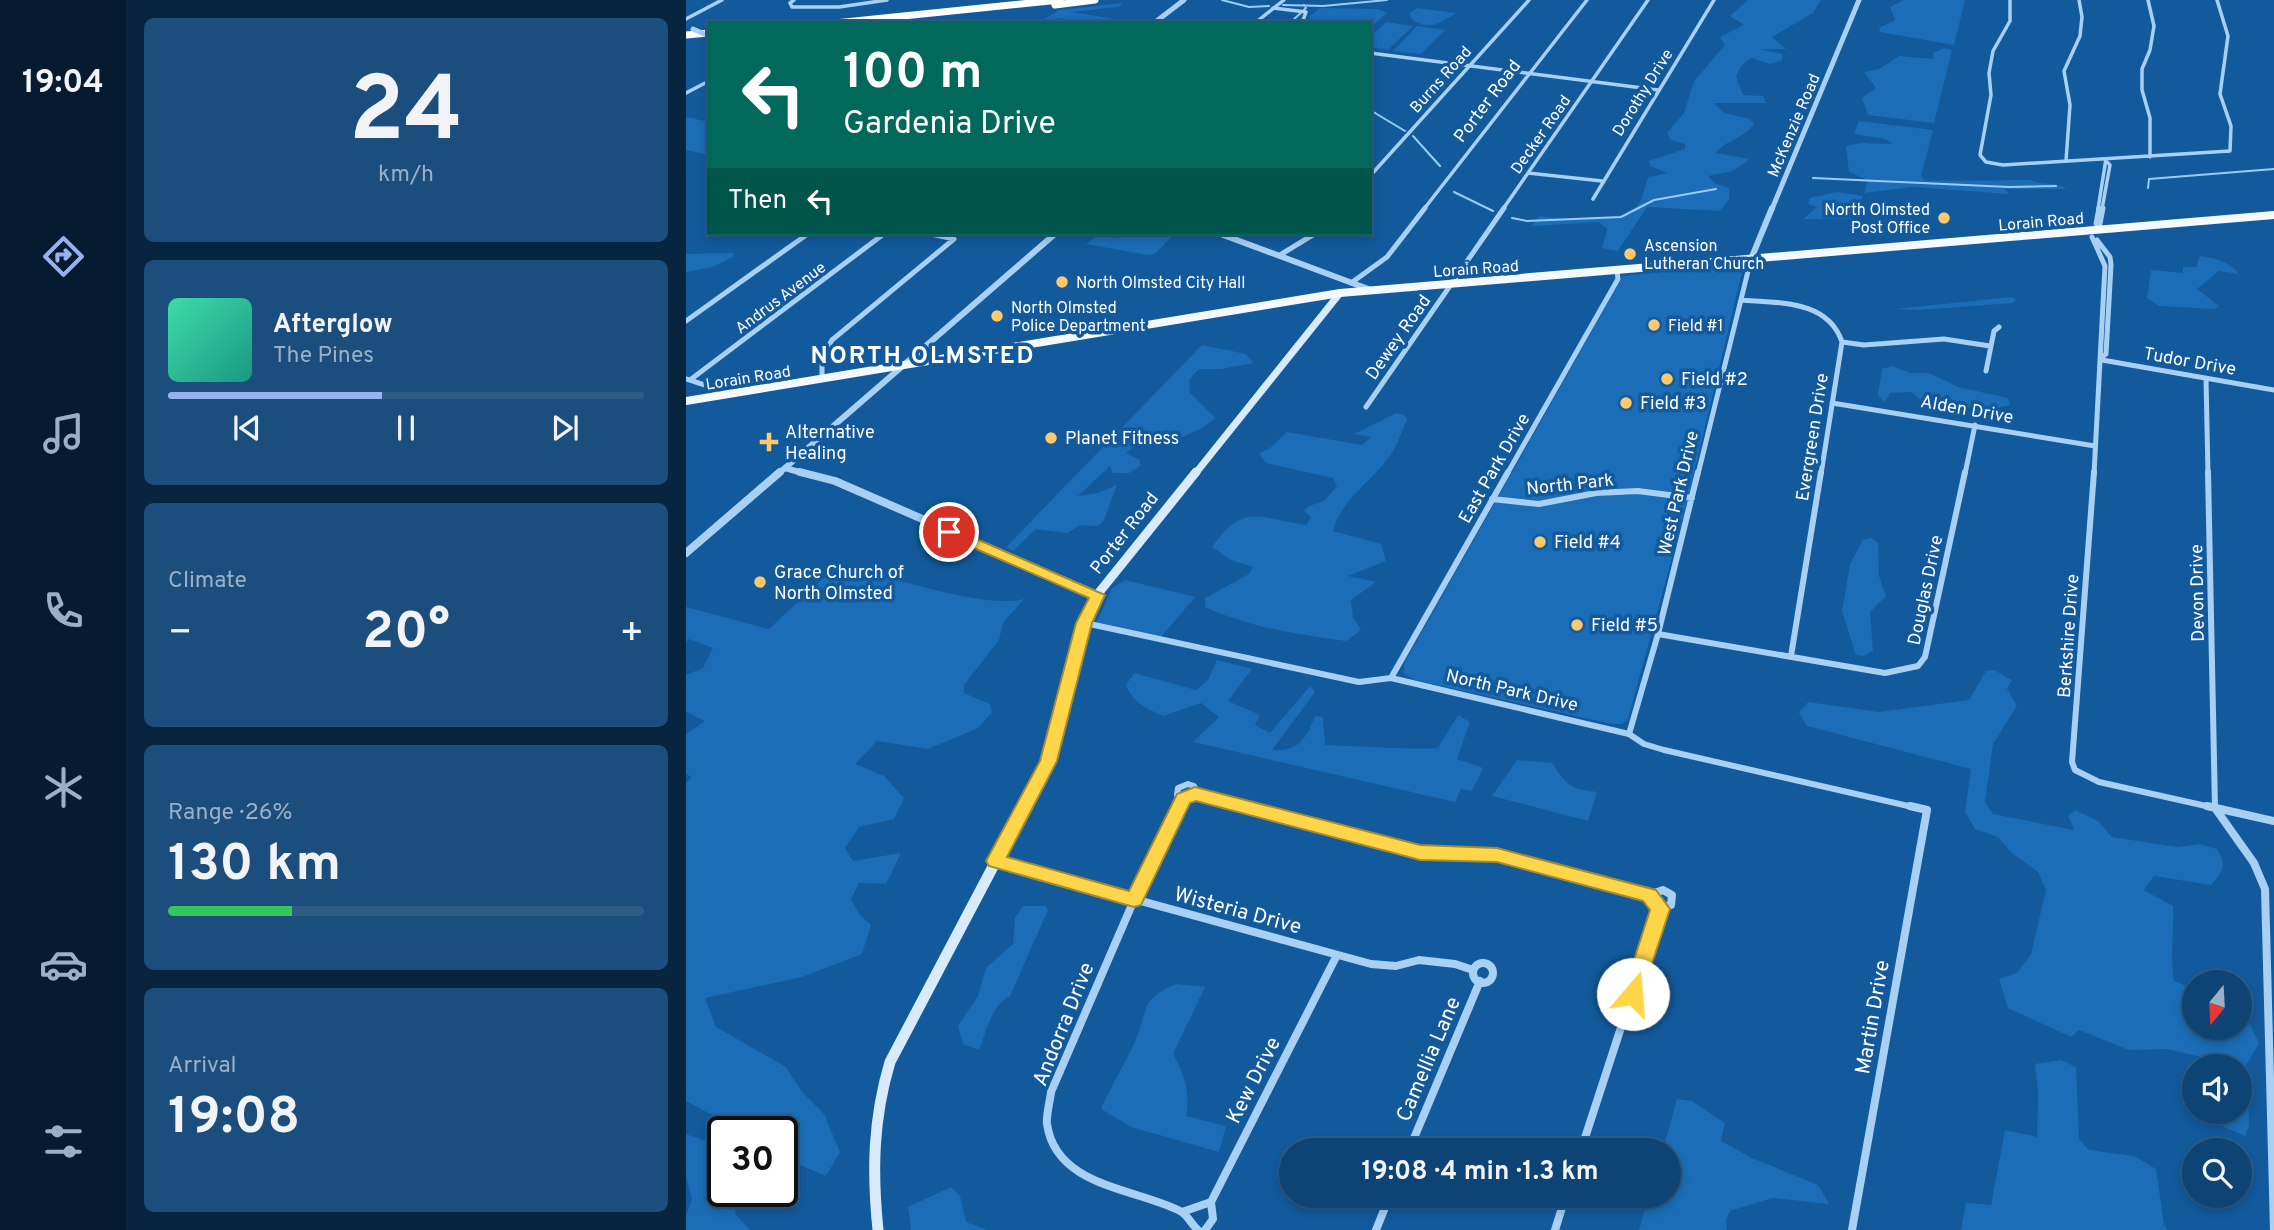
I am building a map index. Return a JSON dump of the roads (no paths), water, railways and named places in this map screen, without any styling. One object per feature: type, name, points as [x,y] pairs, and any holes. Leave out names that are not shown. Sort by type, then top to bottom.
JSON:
[{"type":"highway","points":[[855,21],[1060,0]]},
{"type":"highway","points":[[897,21],[1095,0]]},
{"type":"highway","points":[[686,37],[707,35]]},
{"type":"main road","name":"Lorain Road","points":[[686,401],[1340,293],[2090,234],[2099,229],[2274,215]]},
{"type":"main road","name":"Porter Road","points":[[878,1230],[871,1167],[875,1112],[890,1062],[1049,761],[1084,623],[1097,595],[1340,293]]},
{"type":"street","points":[[686,19],[722,0]]},
{"type":"street","points":[[794,0],[790,3],[792,7],[804,9],[887,0]]},
{"type":"street","points":[[1157,21],[1184,0]]},
{"type":"street","points":[[1257,21],[1284,0]]},
{"type":"street","name":"Burns Road","points":[[1372,174],[1529,0]]},
{"type":"street","name":"Porter Road","points":[[1340,293],[1387,257],[1587,0]]},
{"type":"street","name":"Decker Road","points":[[1453,284],[1648,0]]},
{"type":"street","name":"Dorothy Drive","points":[[1593,199],[1714,0]]},
{"type":"street","name":"McKenzie Road","points":[[1751,259],[1859,0]]},
{"type":"street","points":[[2010,0],[2010,21],[1993,51],[1989,73],[1992,95],[1980,155],[1986,162],[2003,165],[2230,150],[2231,126],[2220,94],[2228,36],[2217,0]]},
{"type":"street","points":[[2066,161],[2070,105],[2064,71],[2080,36],[2082,17],[2079,0]]},
{"type":"street","points":[[2148,0],[2154,26],[2143,69],[2142,90],[2150,118],[2150,156]]},
{"type":"street","points":[[1273,8],[1303,11],[1302,21]]},
{"type":"street","points":[[686,26],[707,34]]},
{"type":"street","points":[[1372,54],[1658,90]]},
{"type":"street","points":[[686,93],[707,82]]},
{"type":"street","points":[[2099,229],[2096,224],[2103,164],[2106,160]]},
{"type":"street","points":[[1528,173],[1602,181]]},
{"type":"street","name":"Berkshire Drive","points":[[2090,234],[2101,248],[2108,267],[2099,353],[2102,359],[2072,762],[2075,770],[2099,782],[2215,808]]},
{"type":"street","points":[[686,321],[806,235]]},
{"type":"street","name":"Andrus Avenue","points":[[688,379],[882,235]]},
{"type":"street","points":[[822,379],[822,357],[832,340],[953,242],[951,237],[939,235]]},
{"type":"street","points":[[686,554],[1054,235]]},
{"type":"street","points":[[1222,235],[1371,290]]},
{"type":"street","points":[[1280,256],[1313,235]]},
{"type":"street","name":"West Park Drive","points":[[1629,733],[1658,634],[1751,259]]},
{"type":"street","name":"East Park Drive","points":[[1391,678],[1618,279],[1617,271]]},
{"type":"street","name":"Dewey Road","points":[[1366,408],[1453,284]]},
{"type":"street","points":[[1741,300],[1810,309],[1828,316],[1840,327],[1842,342],[1864,345],[1944,339],[1990,346]]},
{"type":"street","points":[[1986,371],[1994,331],[1999,327]]},
{"type":"street","name":"Evergreen Drive","points":[[1791,656],[1842,342]]},
{"type":"street","name":"Tudor Drive","points":[[2102,359],[2274,390]]},
{"type":"street","name":"Devon Drive","points":[[2206,378],[2215,808]]},
{"type":"street","points":[[688,379],[714,388],[718,396]]},
{"type":"street","name":"Alden Drive","points":[[1832,403],[2095,446]]},
{"type":"street","name":"Douglas Drive","points":[[1658,634],[1885,673],[1918,666],[1925,657],[1975,425]]},
{"type":"street","points":[[785,468],[835,481],[1097,595]]},
{"type":"street","name":"North Park","points":[[1492,499],[1539,504],[1597,493],[1636,491],[1692,498]]},
{"type":"street","name":"North Park Drive","points":[[1084,623],[1359,682],[1391,678],[1629,733],[1644,744],[1664,750],[1927,810]]},
{"type":"street","points":[[1195,794],[1196,788],[1192,785],[1178,788],[1177,794],[1184,799],[1195,794],[1420,852],[1488,853],[1649,895],[1660,908]]},
{"type":"street","name":"Andorra Drive","points":[[1184,799],[1134,900],[1051,1092],[1047,1125],[1056,1148],[1071,1167],[1099,1183],[1182,1212],[1198,1230]]},
{"type":"street","points":[[2215,808],[2274,821]]},
{"type":"street","points":[[2215,808],[2254,863],[2265,889],[2274,1230]]},
{"type":"street","name":"Martin Drive","points":[[1852,1230],[1927,810]]},
{"type":"street","name":"Wisteria Drive","points":[[995,861],[1371,964],[1396,966],[1419,960],[1455,964],[1473,971]]},
{"type":"street","points":[[1649,895],[1662,890],[1672,895],[1671,905],[1660,908]]},
{"type":"street","points":[[1585,1138],[1660,908]]},
{"type":"street","name":"Kew Drive","points":[[1210,1202],[1337,955]]},
{"type":"street","points":[[1483,964],[1493,968],[1491,979],[1480,981],[1475,978],[1473,971],[1483,964]]},
{"type":"street","name":"Camellia Lane","points":[[1414,1138],[1480,981]]},
{"type":"street","points":[[1182,1212],[1210,1202],[1208,1227]]},
{"type":"street","points":[[1376,1230],[1385,1208]]},
{"type":"street","points":[[1555,1230],[1562,1208]]},
{"type":"waterway","points":[[1222,0],[1249,7],[1269,6]]},
{"type":"waterway","points":[[1304,6],[1387,0]]},
{"type":"waterway","points":[[1283,5],[1304,6]]},
{"type":"waterway","points":[[1292,21],[1306,8],[1304,6]]},
{"type":"waterway","points":[[1372,111],[1405,131]]},
{"type":"waterway","points":[[1413,136],[1440,166]]},
{"type":"waterway","points":[[2148,188],[2149,179],[2274,169]]},
{"type":"waterway","points":[[1813,178],[2009,187],[2056,186]]},
{"type":"waterway","points":[[1512,218],[1527,221],[1621,217],[1654,200],[1716,189]]},
{"type":"waterway","points":[[1454,192],[1493,211]]},
{"type":"place","name":"North Olmsted Post Office","points":[[1944,218]]},
{"type":"place","name":"Ascension Lutheran Church","points":[[1630,254]]},
{"type":"place","name":"North Olmsted City Hall","points":[[1062,282]]},
{"type":"place","name":"North Olmsted Police Department","points":[[997,316]]},
{"type":"place","name":"Field #1","points":[[1654,325]]},
{"type":"place","name":"Field #2","points":[[1667,379]]},
{"type":"place","name":"Field #3","points":[[1626,403]]},
{"type":"place","name":"Planet Fitness","points":[[1051,438]]},
{"type":"place","name":"Alternative Healing","points":[[769,442]]},
{"type":"place","name":"Field #4","points":[[1540,542]]},
{"type":"place","name":"Grace Church of North Olmsted","points":[[760,582]]},
{"type":"place","name":"Field #5","points":[[1577,625]]},
{"type":"district","name":"NORTH OLMSTED","points":[[923,355]]}]
